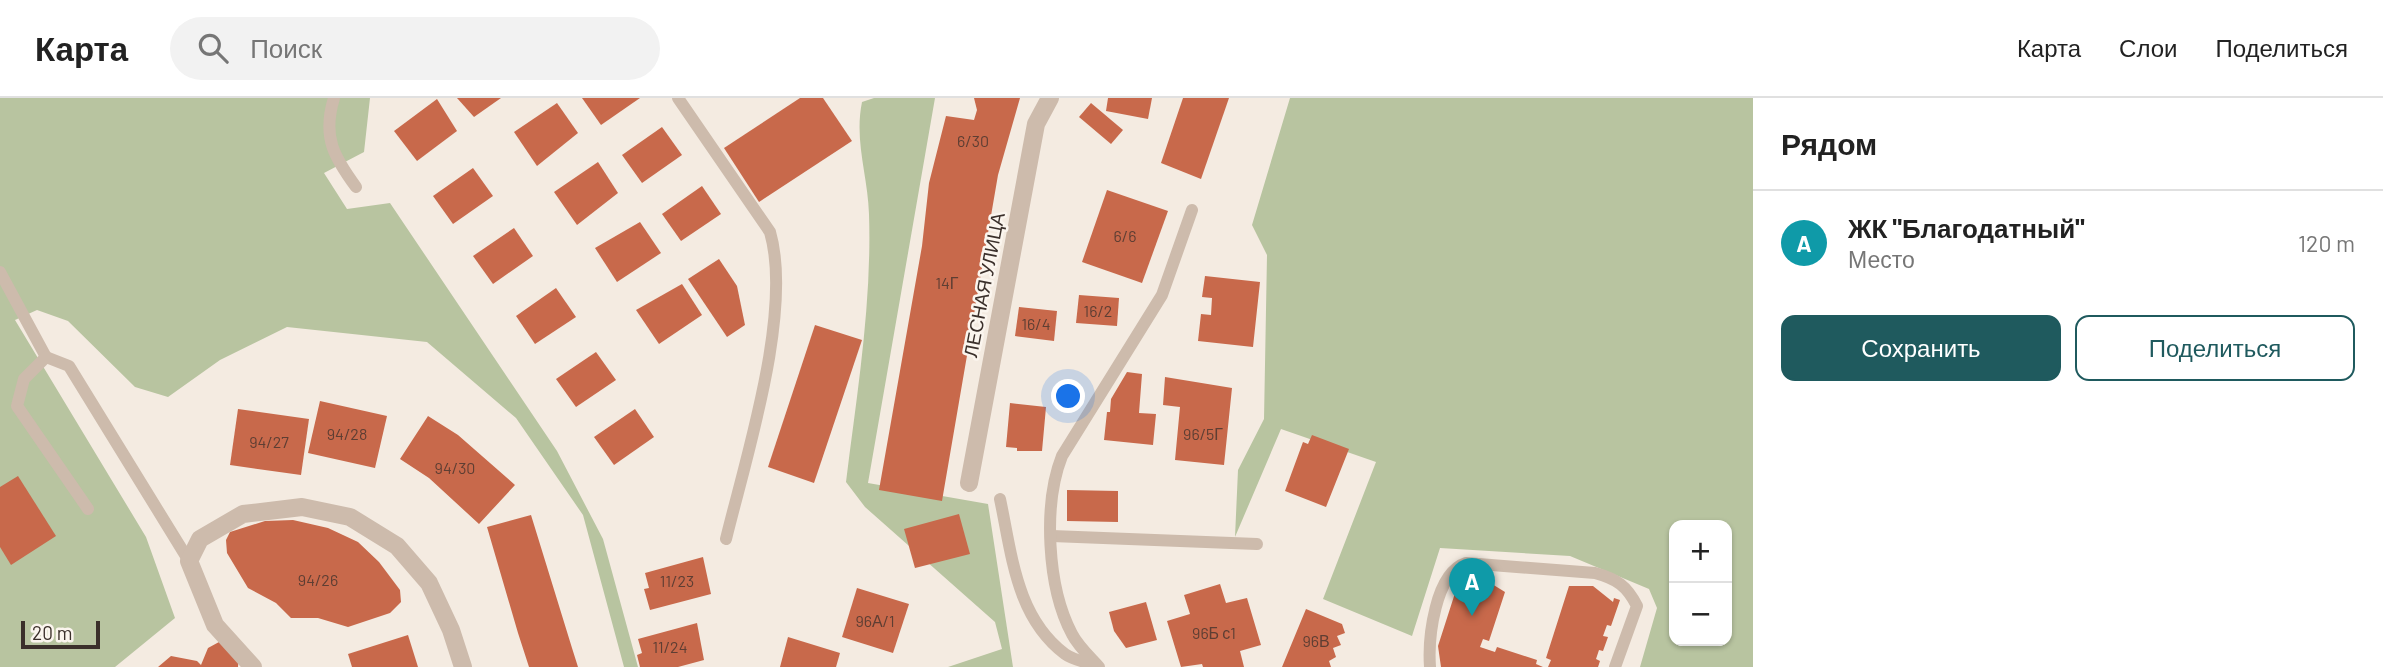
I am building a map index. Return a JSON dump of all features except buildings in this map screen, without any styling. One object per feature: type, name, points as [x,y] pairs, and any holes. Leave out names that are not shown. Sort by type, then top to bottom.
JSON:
[{"type":"street","name":"ЛЕСНАЯ УЛИЦА","points":[[969,483],[1036,124],[1051,98]]},
{"type":"street","points":[[253,667],[215,625],[189,561],[200,540],[243,514],[302,507],[350,517],[397,546],[429,583],[451,630],[463,667]]},
{"type":"lane","points":[[334,98],[329,138],[335,159],[356,187]]},
{"type":"lane","points":[[678,98],[770,232],[777,256],[768,362],[726,540]]},
{"type":"lane","points":[[1099,667],[1073,638],[1064,619],[1053,564],[1053,479],[1062,456],[1162,295],[1192,211]]},
{"type":"lane","points":[[0,272],[46,357],[69,366],[189,561]]},
{"type":"lane","points":[[46,357],[24,379],[17,406],[88,509]]},
{"type":"lane","points":[[1000,499],[1015,571],[1032,617],[1067,655],[1099,667]]},
{"type":"lane","points":[[1052,536],[1257,544]]},
{"type":"lane","points":[[1430,667],[1435,610],[1448,575],[1455,566],[1466,563],[1595,573],[1612,577],[1629,588],[1637,606],[1615,667]]},
{"type":"green space","points":[[0,98],[370,98],[364,152],[324,173],[347,209],[390,203],[557,451],[603,539],[638,667],[624,667],[583,515],[516,418],[427,342],[287,327],[220,360],[168,397],[135,387],[68,321],[37,310],[15,320],[146,537],[175,618],[115,667],[0,667]]},
{"type":"green space","points":[[874,98],[935,98],[868,483],[988,504],[1013,667],[948,667],[1002,649],[995,622],[865,507],[846,482],[863,348],[868,281],[869,214],[860,145],[860,116],[862,102]]},
{"type":"green space","points":[[1290,98],[1753,98],[1753,667],[1640,667],[1657,608],[1649,589],[1570,556],[1440,548],[1412,636],[1323,599],[1376,462],[1281,429],[1235,537],[1238,470],[1264,419],[1267,255],[1252,225]]},
{"type":"place","name":"ЖК \"Благодатный\"","points":[[1472,616]]}]
